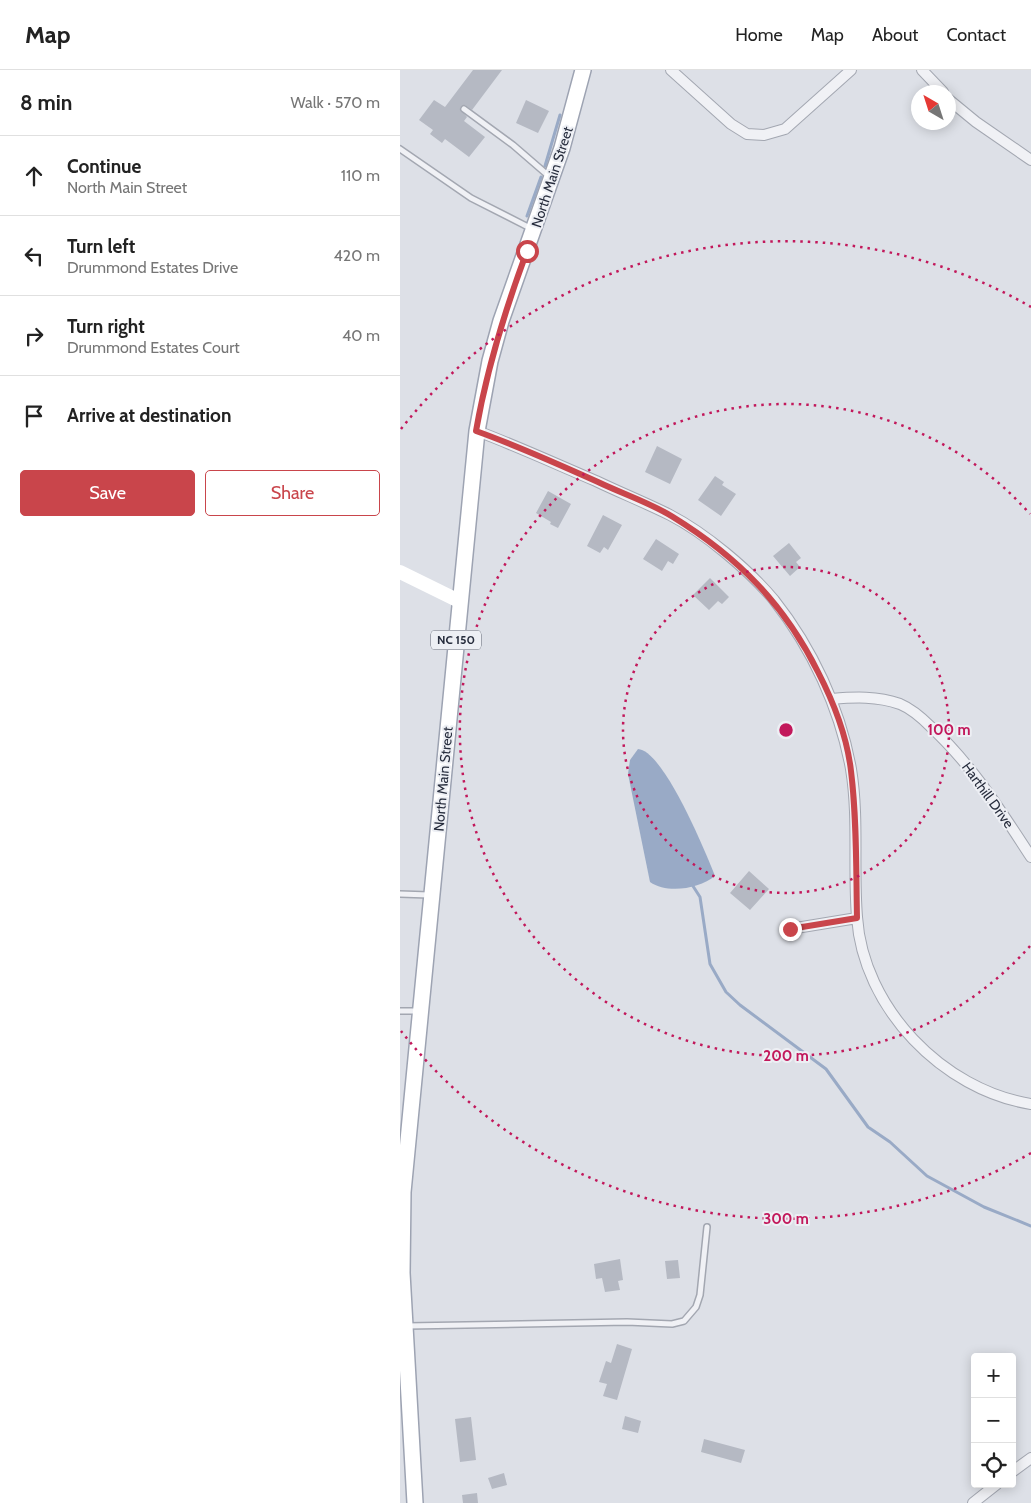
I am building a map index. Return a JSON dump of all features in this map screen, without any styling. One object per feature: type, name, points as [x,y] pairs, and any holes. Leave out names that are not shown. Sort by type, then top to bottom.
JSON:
[{"type":"main road","name":"North Main Street","points":[[415,1503],[404,1326],[401,1220],[476,431],[490,361],[501,321],[552,178],[583,70]]},
{"type":"street","points":[[671,70],[731,124],[747,134],[764,136],[785,129],[851,70]]},
{"type":"street","points":[[922,70],[936,85]]},
{"type":"street","points":[[956,106],[976,122],[1031,160]]},
{"type":"street","points":[[476,431],[518,446],[672,516],[732,557],[773,600],[803,643],[832,699],[843,733],[851,771],[856,852],[857,918],[860,938],[874,980],[886,1003],[904,1029],[927,1054],[973,1086],[997,1096],[1031,1104]]},
{"type":"street","points":[[400,572],[459,601]]},
{"type":"street","name":"Harthill Drive","points":[[832,699],[861,697],[882,699],[902,705],[919,715],[944,739],[992,796],[1031,857]]},
{"type":"street","points":[[790,929],[857,918]]},
{"type":"street","points":[[1016,1469],[1031,1458]]},
{"type":"street","points":[[973,1503],[992,1488]]},
{"type":"lane","points":[[464,109],[513,145],[552,178]]},
{"type":"lane","points":[[400,149],[471,198],[535,230]]},
{"type":"lane","points":[[400,894],[432,896]]},
{"type":"lane","points":[[400,1011],[420,1011]]},
{"type":"lane","points":[[404,1326],[626,1322],[672,1324],[684,1321],[696,1308],[700,1295],[707,1227]]},
{"type":"water","points":[[638,749],[648,754],[660,766],[693,825],[715,876],[700,884],[674,889],[657,886],[650,882],[628,774],[630,760]]},
{"type":"building","points":[[473,70],[502,70],[472,110],[465,105],[460,108],[467,117],[464,121],[485,137],[469,157],[445,139],[442,143],[430,134],[433,130],[419,120],[434,100],[445,107]]},
{"type":"building","points":[[526,100],[549,111],[538,133],[516,123]]},
{"type":"building","points":[[657,446],[682,459],[670,484],[645,472]]},
{"type":"building","points":[[715,476],[724,482],[722,485],[736,494],[721,516],[698,500]]},
{"type":"building","points":[[548,491],[571,504],[558,528],[536,513]]},
{"type":"building","points":[[603,515],[622,525],[608,550],[604,547],[600,553],[587,546]]},
{"type":"building","points":[[656,539],[679,554],[673,564],[668,561],[662,571],[643,559]]},
{"type":"building","points":[[789,543],[801,558],[796,562],[800,567],[790,576],[773,556]]},
{"type":"building","points":[[710,578],[729,597],[722,604],[718,601],[709,610],[693,595]]},
{"type":"building","points":[[749,871],[769,889],[750,910],[730,893]]},
{"type":"building","points":[[620,1259],[623,1280],[618,1281],[620,1290],[605,1292],[602,1278],[596,1279],[594,1264]]},
{"type":"building","points":[[678,1260],[680,1278],[667,1279],[665,1261]]},
{"type":"building","points":[[617,1344],[632,1349],[617,1400],[603,1396],[607,1384],[599,1382],[606,1361],[611,1363]]},
{"type":"building","points":[[625,1416],[641,1421],[638,1433],[622,1429]]},
{"type":"building","points":[[471,1417],[476,1460],[460,1462],[455,1419]]},
{"type":"building","points":[[704,1439],[745,1450],[741,1463],[701,1452]]},
{"type":"building","points":[[504,1473],[507,1485],[492,1489],[488,1478]]},
{"type":"building","points":[[477,1493],[478,1503],[463,1503],[462,1495]]},
{"type":"waterway","points":[[545,166],[560,115]]},
{"type":"waterway","points":[[527,216],[541,177]]},
{"type":"waterway","points":[[691,883],[700,897],[710,964],[726,992],[740,1005],[826,1069],[868,1127],[890,1142],[927,1176],[984,1207],[1031,1226]]},
{"type":"route","points":[[527,251],[501,321],[490,361],[476,431],[518,446],[672,516],[732,557],[773,600],[803,643],[832,699],[843,733],[851,771],[856,852],[857,918],[790,929]]}]
